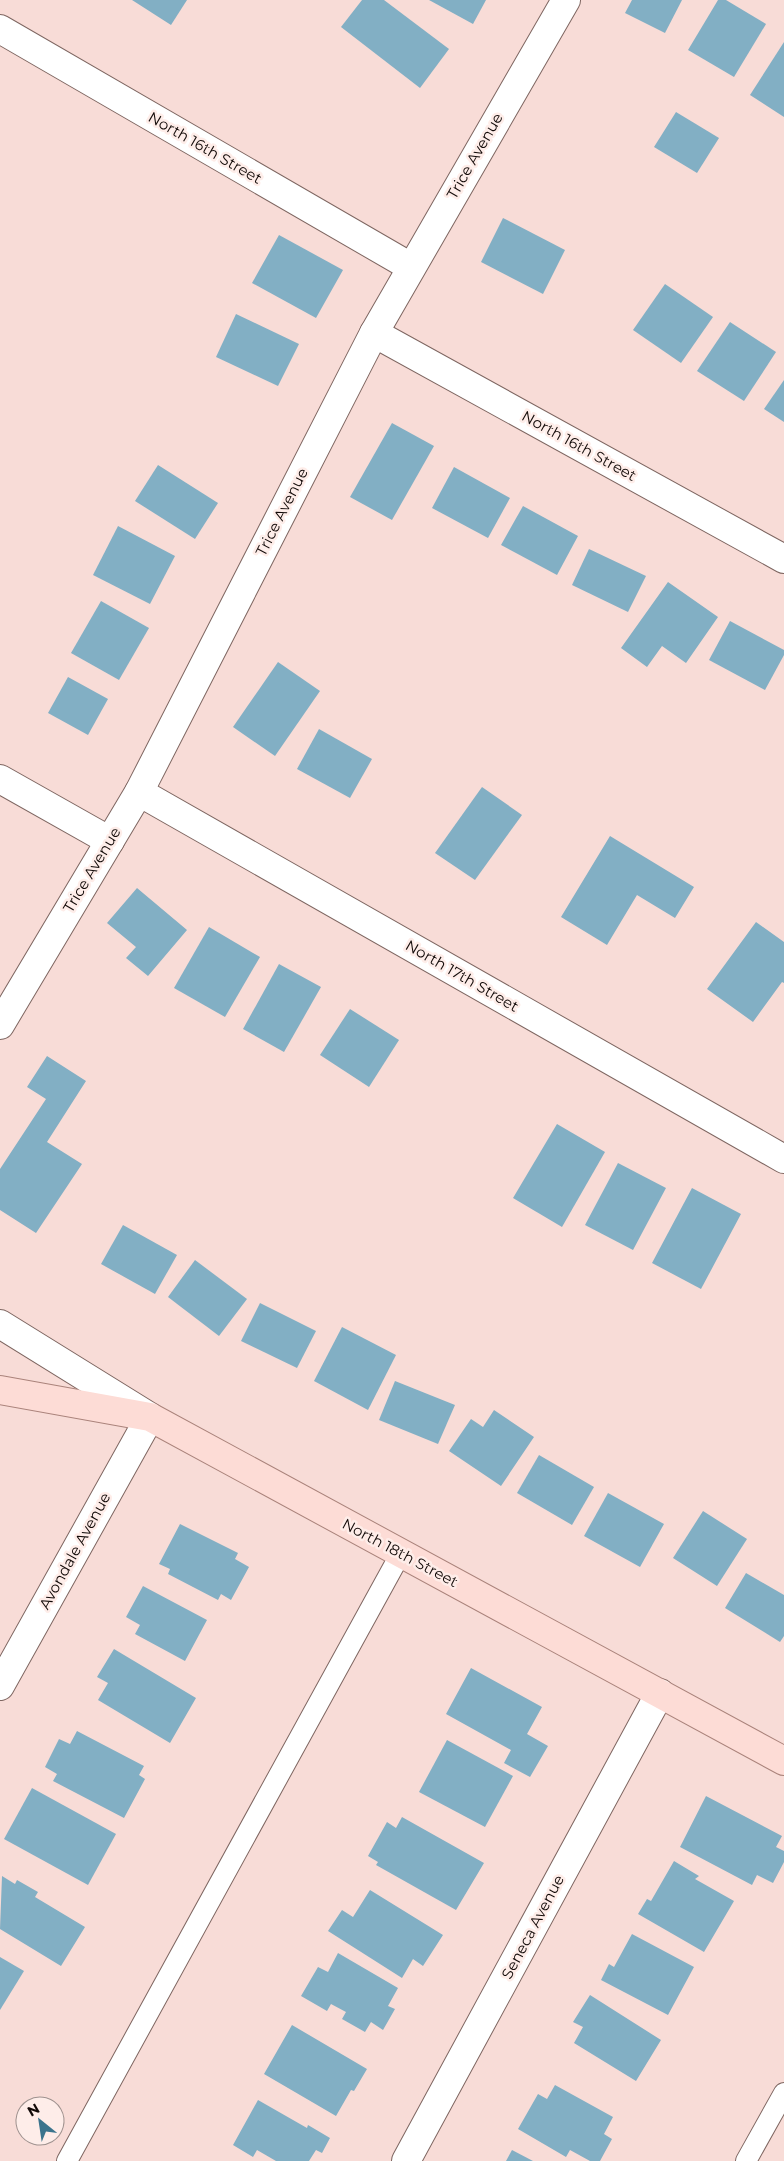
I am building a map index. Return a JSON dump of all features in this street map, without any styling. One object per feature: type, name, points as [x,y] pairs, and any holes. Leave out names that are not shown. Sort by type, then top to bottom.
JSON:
[{"type":"main road","name":"North 18th Street","points":[[0,1390],[150,1417],[784,1761]]},
{"type":"street","name":"Trice Avenue","points":[[0,1025],[139,792],[374,333],[566,0]]},
{"type":"street","name":"North 16th Street","points":[[0,29],[411,267]]},
{"type":"street","name":"North 16th Street","points":[[374,333],[784,559]]},
{"type":"street","points":[[0,780],[110,841]]},
{"type":"street","name":"North 17th Street","points":[[139,792],[784,1159]]},
{"type":"street","points":[[0,1324],[150,1417]]},
{"type":"street","name":"Avondale Avenue","points":[[0,1686],[150,1417]]},
{"type":"street","name":"Seneca Avenue","points":[[406,2161],[660,1693]]},
{"type":"lane","points":[[67,2161],[401,1553]]},
{"type":"lane","points":[[746,2161],[784,2093]]},
{"type":"building","points":[[132,0],[187,0],[171,25]]},
{"type":"building","points":[[362,0],[384,0],[449,49],[420,88],[341,27]]},
{"type":"building","points":[[429,0],[486,0],[473,24]]},
{"type":"building","points":[[632,0],[682,0],[665,33],[625,13]]},
{"type":"building","points":[[718,0],[726,0],[766,24],[734,77],[688,50]]},
{"type":"building","points":[[784,42],[784,117],[750,95]]},
{"type":"building","points":[[676,112],[719,138],[697,173],[654,147]]},
{"type":"building","points":[[503,218],[565,250],[543,294],[481,262]]},
{"type":"building","points":[[279,235],[343,270],[316,318],[252,283]]},
{"type":"building","points":[[665,284],[713,317],[681,363],[633,330]]},
{"type":"building","points":[[236,314],[299,344],[278,386],[216,357]]},
{"type":"building","points":[[730,322],[776,352],[744,401],[697,371]]},
{"type":"building","points":[[784,380],[784,422],[764,409]]},
{"type":"building","points":[[392,423],[434,446],[392,520],[350,497]]},
{"type":"building","points":[[158,465],[218,503],[195,539],[135,501]]},
{"type":"building","points":[[454,467],[510,498],[488,538],[432,508]]},
{"type":"building","points":[[523,506],[578,536],[557,575],[501,545]]},
{"type":"building","points":[[118,526],[175,556],[150,604],[93,575]]},
{"type":"building","points":[[589,549],[646,576],[628,612],[572,585]]},
{"type":"building","points":[[668,582],[718,617],[686,663],[662,646],[647,667],[621,648]]},
{"type":"building","points":[[101,601],[149,628],[119,680],[71,653]]},
{"type":"building","points":[[730,621],[784,650],[784,655],[765,690],[709,660]]},
{"type":"building","points":[[278,662],[320,691],[275,756],[233,727]]},
{"type":"building","points":[[68,677],[108,699],[88,735],[48,713]]},
{"type":"building","points":[[319,729],[372,759],[350,798],[297,769]]},
{"type":"building","points":[[482,787],[522,815],[475,880],[435,853]]},
{"type":"building","points":[[610,836],[694,887],[675,918],[637,895],[607,945],[561,917]]},
{"type":"building","points":[[137,888],[187,930],[148,976],[126,958],[136,947],[107,923]]},
{"type":"building","points":[[756,922],[784,942],[784,983],[782,982],[753,1022],[707,989]]},
{"type":"building","points":[[209,927],[260,957],[225,1017],[174,988]]},
{"type":"building","points":[[279,964],[321,987],[284,1052],[243,1029]]},
{"type":"building","points":[[350,1009],[399,1040],[369,1087],[320,1055]]},
{"type":"building","points":[[47,1056],[86,1081],[47,1142],[82,1164],[36,1233],[0,1210],[0,1169],[46,1099],[27,1087]]},
{"type":"building","points":[[557,1124],[605,1152],[562,1227],[513,1198]]},
{"type":"building","points":[[618,1163],[666,1188],[633,1250],[585,1225]]},
{"type":"building","points":[[692,1188],[741,1214],[701,1289],[652,1263]]},
{"type":"building","points":[[123,1225],[177,1255],[155,1294],[101,1264]]},
{"type":"building","points":[[195,1260],[247,1299],[219,1336],[168,1297]]},
{"type":"building","points":[[260,1303],[316,1331],[297,1368],[241,1341]]},
{"type":"building","points":[[342,1327],[396,1355],[368,1410],[314,1381]]},
{"type":"building","points":[[395,1381],[455,1405],[438,1444],[379,1420]]},
{"type":"building","points":[[494,1410],[534,1437],[501,1486],[449,1451],[471,1419],[483,1427]]},
{"type":"building","points":[[539,1455],[594,1487],[572,1525],[517,1493]]},
{"type":"building","points":[[608,1493],[664,1524],[640,1567],[584,1536]]},
{"type":"building","points":[[703,1511],[747,1539],[717,1586],[673,1558]]},
{"type":"building","points":[[180,1524],[238,1553],[235,1559],[249,1567],[231,1600],[221,1594],[218,1600],[168,1574],[170,1569],[159,1564]]},
{"type":"building","points":[[746,1573],[784,1595],[784,1636],[780,1642],[725,1608]]},
{"type":"building","points":[[143,1586],[207,1620],[185,1661],[135,1634],[140,1625],[126,1617]]},
{"type":"building","points":[[114,1649],[196,1698],[170,1743],[98,1700],[108,1683],[97,1677]]},
{"type":"building","points":[[471,1668],[542,1707],[527,1734],[548,1746],[530,1777],[504,1763],[511,1750],[446,1714]]},
{"type":"building","points":[[77,1731],[144,1766],[139,1775],[145,1779],[124,1818],[53,1781],[57,1774],[45,1767],[59,1739],[70,1744]]},
{"type":"building","points":[[447,1740],[513,1776],[485,1827],[419,1792]]},
{"type":"building","points":[[32,1788],[116,1834],[88,1885],[4,1839]]},
{"type":"building","points":[[706,1796],[782,1836],[776,1847],[784,1851],[784,1862],[773,1883],[757,1875],[752,1885],[680,1847]]},
{"type":"building","points":[[402,1817],[484,1863],[456,1910],[376,1865],[378,1862],[368,1856],[387,1822],[396,1828]]},
{"type":"building","points":[[674,1861],[699,1876],[695,1879],[734,1901],[704,1952],[638,1914],[647,1899],[651,1901]]},
{"type":"building","points":[[2,1876],[15,1884],[17,1880],[38,1892],[35,1897],[85,1927],[61,1966],[0,1929]]},
{"type":"building","points":[[370,1890],[443,1935],[423,1966],[413,1959],[402,1978],[328,1931],[342,1910],[353,1917]]},
{"type":"building","points":[[632,1934],[694,1967],[668,2015],[601,1980],[609,1964],[614,1967]]},
{"type":"building","points":[[338,1953],[398,1988],[388,2006],[395,2009],[383,2030],[371,2022],[365,2032],[342,2019],[346,2012],[331,2004],[327,2011],[301,1996],[318,1967],[328,1972]]},
{"type":"building","points":[[0,1957],[24,1971],[0,2010]]},
{"type":"building","points":[[590,1995],[661,2040],[636,2081],[574,2043],[583,2027],[573,2022]]},
{"type":"building","points":[[292,2025],[367,2069],[354,2091],[351,2090],[336,2116],[264,2074]]},
{"type":"building","points":[[555,2085],[613,2117],[604,2134],[612,2139],[600,2161],[590,2161],[570,2150],[566,2157],[518,2129],[538,2094],[547,2099]]},
{"type":"building","points":[[258,2100],[307,2128],[308,2125],[330,2138],[322,2153],[316,2150],[309,2161],[276,2161],[257,2150],[253,2157],[233,2145]]},
{"type":"building","points":[[512,2150],[533,2161],[506,2161]]}]
